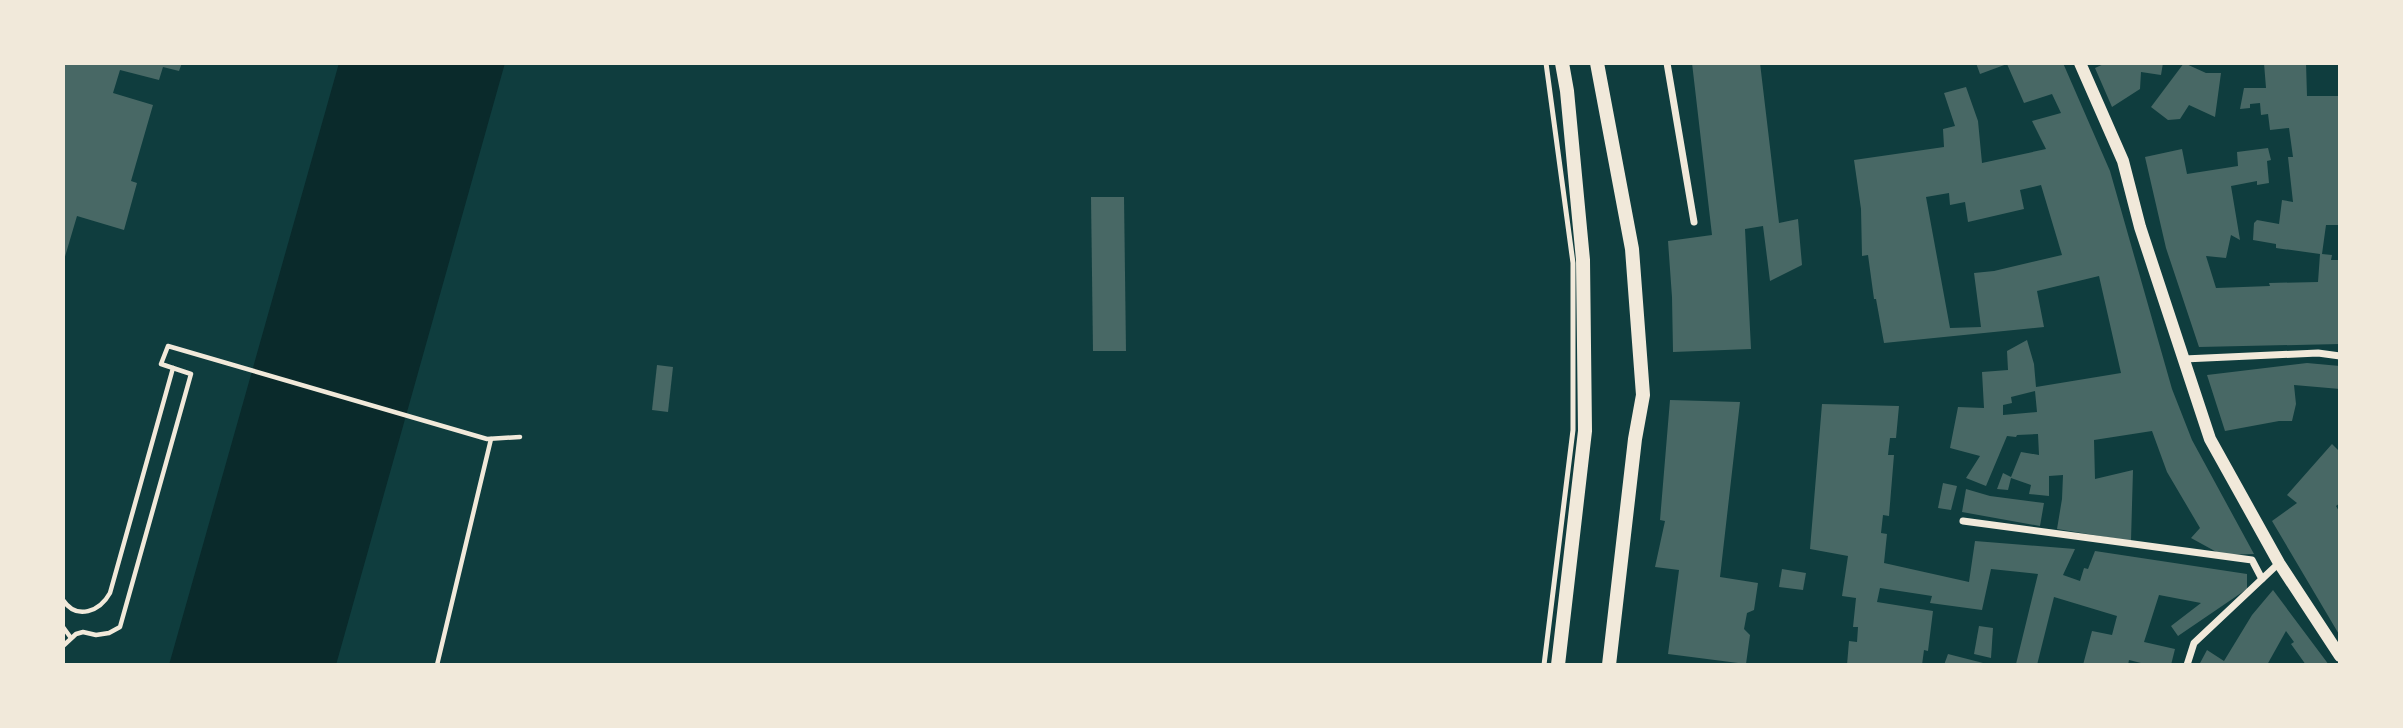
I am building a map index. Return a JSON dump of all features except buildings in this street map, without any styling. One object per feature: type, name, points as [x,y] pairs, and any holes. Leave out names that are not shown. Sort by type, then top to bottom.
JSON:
[{"type":"main road","points":[[1558,665],[1584,430],[1583,260],[1562,63]]},
{"type":"main road","points":[[1597,63],[1632,249],[1643,395],[1635,439],[1609,665]]},
{"type":"street","points":[[1667,63],[1694,222]]},
{"type":"street","points":[[2080,63],[2123,161],[2140,227],[2210,439],[2279,563],[2340,656]]},
{"type":"street","points":[[2182,359],[2318,353],[2340,356]]},
{"type":"street","points":[[1963,521],[2252,560],[2262,579]]},
{"type":"street","points":[[2187,665],[2194,643],[2279,563]]},
{"type":"lane","points":[[1544,665],[1573,430],[1573,263],[1546,63]]},
{"type":"path","points":[[63,646],[83,632],[96,635],[109,633],[120,627],[191,374],[161,364],[168,346],[431,424],[491,439],[520,437]]},
{"type":"path","points":[[63,600],[76,610],[87,611],[97,609],[110,593],[173,368]]},
{"type":"path","points":[[437,665],[491,439]]},
{"type":"path","points":[[63,627],[71,638]]},
{"type":"water","points":[[339,63],[505,63],[336,665],[169,665]]}]
